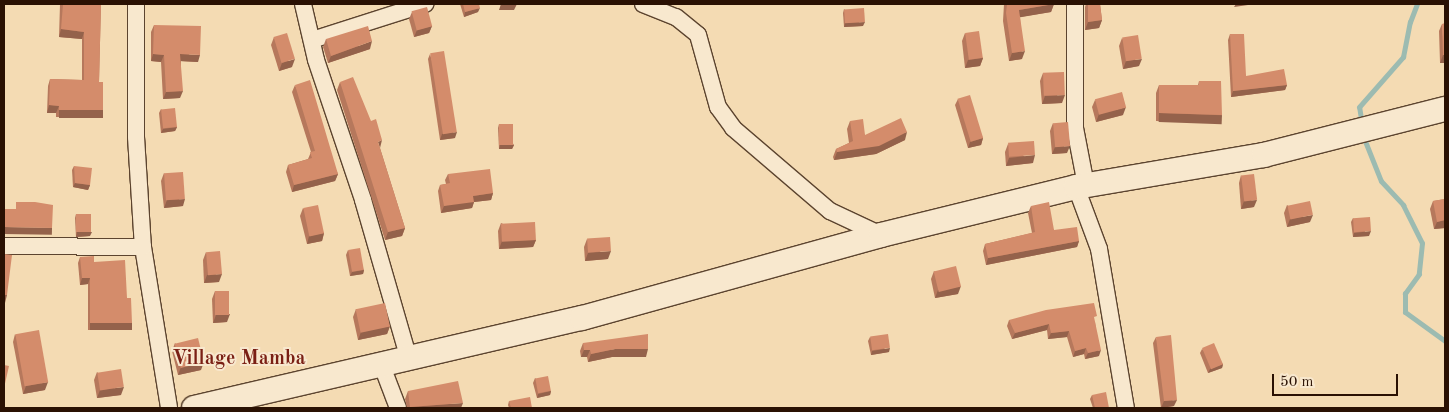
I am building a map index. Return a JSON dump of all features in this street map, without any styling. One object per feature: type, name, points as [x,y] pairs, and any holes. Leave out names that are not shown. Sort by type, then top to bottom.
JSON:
[{"type":"street","points":[[136,4],[136,137],[143,247],[169,408]]},
{"type":"street","points":[[303,4],[312,40],[409,359]]},
{"type":"street","points":[[312,40],[425,4]]},
{"type":"street","points":[[643,4],[676,17],[698,35],[718,107],[733,128],[830,211],[881,235]]},
{"type":"street","points":[[1075,4],[1076,128],[1081,186],[1099,249],[1126,408]]},
{"type":"street","points":[[194,408],[382,366],[582,318],[881,235],[1081,186],[1213,165],[1445,109]]},
{"type":"street","points":[[4,246],[143,247]]},
{"type":"street","points":[[382,366],[398,408]]},
{"type":"building","points":[[63,4],[101,4],[99,82],[103,82],[103,110],[59,110],[59,106],[49,105],[50,79],[84,80],[84,32],[61,29]]},
{"type":"building","points":[[463,4],[479,4],[480,8],[465,12]]},
{"type":"building","points":[[1007,4],[1054,4],[1019,10],[1025,51],[1012,53],[1006,13]]},
{"type":"building","points":[[1088,4],[1100,4],[1102,20],[1088,22]]},
{"type":"building","points":[[427,7],[432,26],[417,30],[412,11]]},
{"type":"building","points":[[864,8],[865,22],[845,23],[844,9]]},
{"type":"building","points":[[1445,23],[1445,55],[1443,55],[1442,24]]},
{"type":"building","points":[[154,25],[201,26],[200,55],[180,54],[183,91],[166,92],[164,55],[153,54]]},
{"type":"building","points":[[368,26],[372,41],[331,56],[326,39]]},
{"type":"building","points":[[979,31],[983,58],[969,60],[965,33]]},
{"type":"building","points":[[287,33],[295,59],[282,63],[274,37]]},
{"type":"building","points":[[1230,34],[1244,34],[1246,76],[1284,69],[1287,85],[1233,91]]},
{"type":"building","points":[[1138,35],[1142,59],[1126,61],[1122,38]]},
{"type":"building","points":[[444,51],[457,132],[443,134],[430,53]]},
{"type":"building","points":[[1064,72],[1065,95],[1044,96],[1043,73]]},
{"type":"building","points":[[353,77],[371,121],[376,119],[382,140],[378,142],[405,228],[388,232],[340,82]]},
{"type":"building","points":[[310,80],[338,174],[294,185],[288,165],[312,158],[310,152],[315,151],[295,85]]},
{"type":"building","points":[[1199,81],[1221,81],[1222,115],[1159,113],[1159,85],[1199,85]]},
{"type":"building","points":[[1122,92],[1126,107],[1099,115],[1095,99]]},
{"type":"building","points":[[970,95],[983,138],[971,142],[958,99]]},
{"type":"building","points":[[175,108],[177,127],[163,128],[161,109]]},
{"type":"building","points":[[901,118],[907,132],[879,146],[837,152],[836,149],[853,141],[850,121],[863,119],[865,135]]},
{"type":"building","points":[[1068,122],[1070,146],[1055,147],[1053,123]]},
{"type":"building","points":[[499,124],[513,124],[513,145],[499,145]]},
{"type":"building","points":[[1034,141],[1035,155],[1009,157],[1008,143]]},
{"type":"building","points":[[74,166],[92,168],[90,185],[75,183]]},
{"type":"building","points":[[490,169],[493,193],[473,196],[474,202],[444,206],[440,185],[450,183],[448,174]]},
{"type":"building","points":[[183,172],[185,199],[166,200],[164,173]]},
{"type":"building","points":[[1254,174],[1257,200],[1244,201],[1241,176]]},
{"type":"building","points":[[1445,199],[1445,220],[1437,222],[1433,201]]},
{"type":"building","points":[[1310,201],[1313,215],[1290,219],[1288,206]]},
{"type":"building","points":[[16,202],[35,202],[53,205],[52,228],[4,227],[4,209],[16,209]]},
{"type":"building","points":[[1049,202],[1054,230],[1077,227],[1079,241],[988,258],[985,244],[1035,232],[1031,206]]},
{"type":"building","points":[[318,205],[324,233],[309,236],[303,208]]},
{"type":"building","points":[[76,214],[91,214],[91,232],[76,232]]},
{"type":"building","points":[[1370,217],[1371,231],[1354,232],[1353,218]]},
{"type":"building","points":[[535,222],[536,240],[502,242],[501,224]]},
{"type":"building","points":[[610,237],[611,251],[588,253],[587,239]]},
{"type":"building","points":[[360,248],[364,270],[352,272],[348,250]]},
{"type":"building","points":[[220,251],[222,274],[208,275],[206,252]]},
{"type":"building","points":[[4,254],[12,255],[7,295],[5,295],[4,291]]},
{"type":"building","points":[[94,256],[94,262],[125,260],[127,298],[131,298],[132,323],[90,323],[90,278],[82,278],[80,257]]},
{"type":"building","points":[[956,266],[961,286],[939,292],[934,272]]},
{"type":"building","points":[[215,291],[229,291],[229,315],[215,315]]},
{"type":"building","points":[[385,303],[390,326],[361,333],[356,309]]},
{"type":"building","points":[[1094,303],[1097,316],[1094,317],[1101,350],[1088,353],[1086,348],[1075,351],[1069,331],[1051,333],[1049,324],[1015,333],[1009,320],[1046,310]]},
{"type":"building","points":[[39,330],[48,382],[25,386],[15,334]]},
{"type":"building","points":[[648,334],[648,349],[615,349],[591,354],[590,350],[584,350],[583,343]]},
{"type":"building","points":[[888,334],[890,348],[872,350],[870,337]]},
{"type":"building","points":[[1171,335],[1177,400],[1164,401],[1156,337]]},
{"type":"building","points":[[198,338],[204,362],[181,368],[175,344]]},
{"type":"building","points":[[1214,343],[1223,364],[1211,369],[1202,348]]},
{"type":"building","points":[[4,365],[9,366],[4,388]]},
{"type":"building","points":[[121,369],[124,387],[100,391],[97,373]]},
{"type":"building","points":[[548,376],[551,391],[538,393],[535,378]]},
{"type":"building","points":[[458,381],[463,403],[410,407],[408,391]]},
{"type":"building","points":[[1106,392],[1109,408],[1095,408],[1092,395]]},
{"type":"building","points":[[530,397],[532,408],[511,408],[509,401]]},
{"type":"waterway","points":[[1362,125],[1359,107],[1403,57],[1410,22],[1417,4]]},
{"type":"waterway","points":[[1363,136],[1381,181],[1403,205],[1422,243],[1419,274],[1405,293],[1405,312],[1445,341]]},
{"type":"district","name":"Village Mamba","points":[[239,359]]}]
